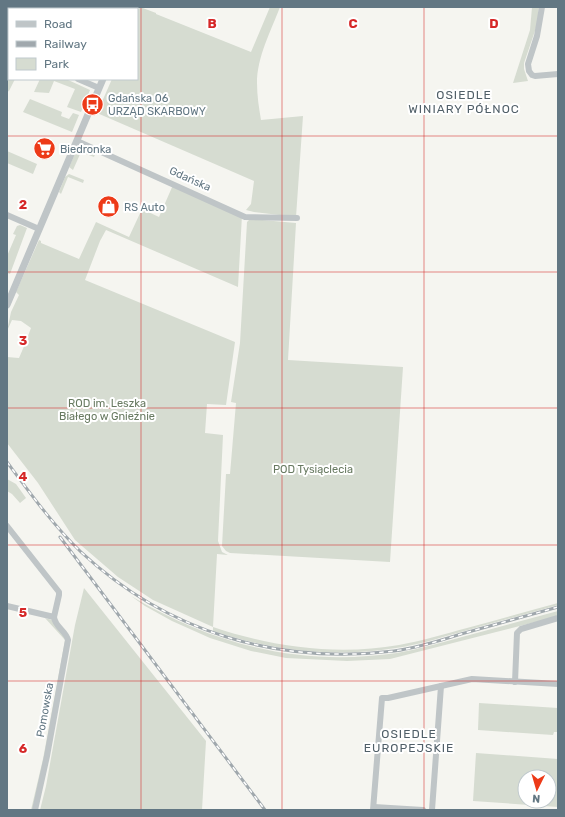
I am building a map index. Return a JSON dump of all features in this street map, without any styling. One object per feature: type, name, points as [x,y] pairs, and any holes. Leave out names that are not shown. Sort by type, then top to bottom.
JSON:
[{"type":"street","points":[[542,7],[537,36],[528,64],[529,71],[535,76],[558,74]]},
{"type":"street","points":[[80,80],[99,88]]},
{"type":"street","points":[[7,305],[103,80]]},
{"type":"street","name":"Gdańska","points":[[77,141],[245,217],[297,218]]},
{"type":"street","points":[[7,214],[40,229]]},
{"type":"street","points":[[7,526],[59,594],[54,618],[7,606]]},
{"type":"street","name":"Pomowska","points":[[34,810],[47,756],[68,640],[67,636],[56,624],[54,618]]},
{"type":"street","points":[[515,682],[517,633],[521,629],[558,618]]},
{"type":"street","points":[[423,810],[374,808],[382,698],[388,698],[472,679],[558,684]]},
{"type":"street","points":[[432,810],[441,686]]},
{"type":"green space","points":[[140,7],[156,13],[251,52],[270,7],[280,7],[265,44],[259,64],[257,93],[261,120],[303,116],[296,217],[246,210],[251,204],[254,181],[97,113],[112,80],[138,80],[138,9]]},
{"type":"green space","points":[[532,7],[539,7],[537,25],[524,63],[524,69],[528,81],[513,83],[530,30]]},
{"type":"green space","points":[[8,74],[8,80],[14,80],[7,92]]},
{"type":"green space","points":[[40,80],[68,80],[90,90],[81,112],[67,107],[75,89],[54,81],[49,93],[34,92]]},
{"type":"green space","points":[[30,99],[62,112],[61,116],[69,119],[73,113],[79,115],[72,132],[23,112]]},
{"type":"green space","points":[[84,146],[96,152],[94,157],[81,152],[73,170],[69,167],[73,158],[78,149]]},
{"type":"green space","points":[[7,151],[37,164],[33,174],[7,163]]},
{"type":"green space","points":[[69,174],[84,180],[83,183],[68,177],[61,194],[59,192],[65,177]]},
{"type":"green space","name":"ROD im. Leszka Białego w Gnieźnie","points":[[173,185],[242,215],[238,287],[106,230],[100,241],[85,280],[235,342],[226,405],[207,404],[205,433],[223,435],[218,541],[222,552],[228,555],[217,554],[213,627],[153,600],[118,577],[75,540],[38,483],[7,443],[7,357],[19,358],[25,344],[27,343],[26,341],[31,328],[21,321],[12,320],[7,331],[11,312],[19,295],[16,292],[39,240],[41,243],[79,259],[96,222],[129,237],[142,209],[159,217]]},
{"type":"green space","name":"POD Tysiąclecia","points":[[250,219],[296,223],[288,360],[403,367],[390,562],[230,553],[222,546],[226,474],[230,474],[236,403],[231,402],[240,343],[247,222]]},
{"type":"green space","points":[[20,225],[27,228],[10,274],[7,273],[7,256],[16,235],[13,234],[17,226]]},
{"type":"green space","points":[[7,479],[16,484],[26,498],[20,503],[7,491]]},
{"type":"green space","points":[[84,588],[206,741],[202,810],[40,810],[46,786],[75,625]]},
{"type":"green space","points":[[131,596],[194,628],[226,639],[259,648],[292,654],[326,657],[361,657],[397,653],[430,646],[558,611],[558,614],[555,617],[390,659],[347,661],[286,658],[251,651],[210,638],[172,621],[145,606]]},
{"type":"green space","points":[[558,603],[558,605],[428,641],[404,647],[372,651],[326,652],[281,648],[258,644],[213,631],[213,627],[258,640],[305,648],[352,650],[399,645]]},
{"type":"green space","points":[[45,618],[52,620],[64,635],[66,641],[43,766],[33,810],[31,810],[43,759],[65,640]]},
{"type":"green space","points":[[479,703],[558,708],[558,732],[554,732],[553,735],[478,730]]},
{"type":"green space","points":[[476,753],[558,759],[558,807],[557,769],[517,769],[517,804],[473,801]]},
{"type":"railway","points":[[7,462],[61,531],[81,552],[114,580],[150,603],[187,622],[226,637],[266,647],[308,653],[350,654],[394,651],[428,644],[558,607]]},
{"type":"railway","points":[[60,537],[265,810]]},
{"type":"place","name":"Gdańska 06 URZĄD SKARBOWY","points":[[93,104]]},
{"type":"place","name":"Biedronka","points":[[45,149]]},
{"type":"place","name":"RS Auto","points":[[108,207]]},
{"type":"district","name":"OSIEDLE WINIARY PÓŁNOC","points":[[464,102]]},
{"type":"district","name":"OSIEDLE EUROPEJSKIE","points":[[409,741]]}]
